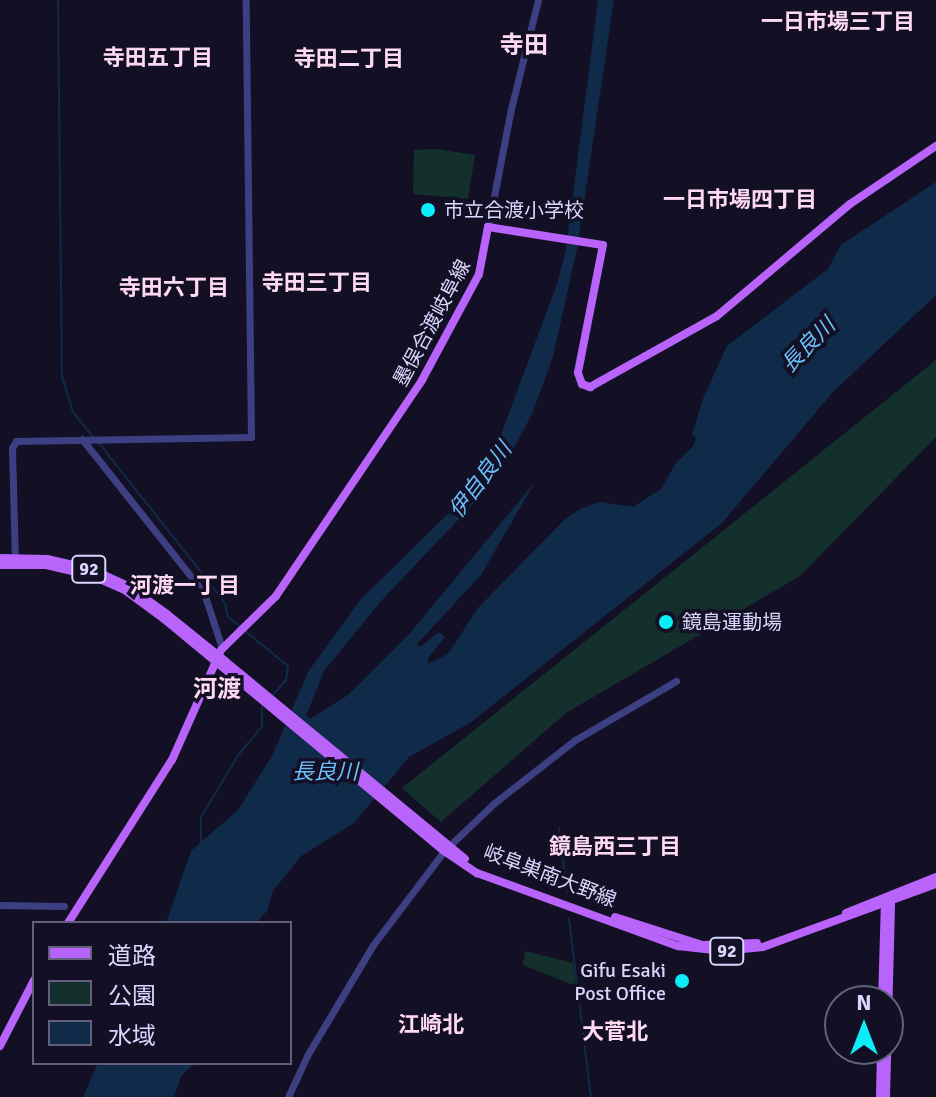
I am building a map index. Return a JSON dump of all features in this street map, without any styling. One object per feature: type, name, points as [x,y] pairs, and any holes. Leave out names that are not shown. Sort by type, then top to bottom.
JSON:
[{"type":"main road","points":[[491,228],[603,245],[602,264],[589,303],[578,373],[582,384],[590,387],[717,316],[850,204],[936,146]]},
{"type":"main road","name":"墨俣合渡岐阜線","points":[[69,921],[172,760],[222,648],[276,596],[422,380],[479,274],[491,228]]},
{"type":"main road","name":"岐阜巣南大野線","points":[[0,558],[15,561]]},
{"type":"main road","name":"岐阜巣南大野線","points":[[0,565],[47,559],[91,569],[128,586],[485,877],[563,902],[678,946],[723,951],[775,944],[936,884]]},
{"type":"main road","name":"岐阜巣南大野線","points":[[888,900],[936,877]]},
{"type":"main road","points":[[883,985],[888,900]]},
{"type":"main road","points":[[886,1097],[888,900]]},
{"type":"main road","points":[[0,1046],[32,984]]},
{"type":"main road","points":[[880,1097],[881,1065]]},
{"type":"street","points":[[15,561],[14,444],[27,439],[85,442],[99,439],[251,437],[246,0]]},
{"type":"street","points":[[491,228],[511,109],[538,0]]},
{"type":"street","points":[[85,442],[204,593],[222,648]]},
{"type":"street","points":[[288,1097],[308,1054],[373,945],[444,846],[575,740],[676,681]]},
{"type":"street","points":[[0,905],[64,906]]},
{"type":"green space","points":[[436,149],[475,155],[468,199],[413,194],[414,150]]},
{"type":"green space","name":"鏡島運動場","points":[[936,360],[936,437],[800,576],[566,713],[441,822],[402,788]]},
{"type":"green space","points":[[525,951],[573,963],[576,986],[523,965]]},
{"type":"water","name":"長良川","points":[[598,0],[614,0],[577,249],[553,357],[532,414],[510,455],[474,503],[381,601],[324,671],[306,716],[310,719],[348,695],[410,633],[535,482],[481,575],[417,644],[420,647],[439,632],[445,637],[428,658],[428,664],[448,654],[478,608],[565,519],[580,509],[600,502],[633,507],[661,489],[676,463],[693,446],[696,439],[692,434],[704,396],[727,346],[828,269],[841,245],[936,182],[936,295],[833,392],[722,523],[470,723],[409,757],[354,823],[301,856],[273,891],[267,911],[258,921],[167,921],[191,851],[238,810],[273,754],[308,672],[360,600],[449,513],[489,467],[557,284],[566,249]]},
{"type":"water","points":[[97,1065],[193,1065],[181,1076],[174,1097],[83,1097]]},
{"type":"waterway","points":[[58,0],[62,376],[73,412],[94,438]]},
{"type":"waterway","points":[[98,442],[225,603],[228,617],[239,626]]},
{"type":"waterway","points":[[244,630],[288,666],[286,680],[272,696]]},
{"type":"waterway","points":[[201,843],[201,817],[239,754],[262,727],[262,707]]},
{"type":"waterway","points":[[559,828],[567,892]]},
{"type":"waterway","points":[[569,919],[591,1097]]},
{"type":"place","name":"市立合渡小学校","points":[[428,210]]},
{"type":"place","name":"鏡島運動場","points":[[666,622]]},
{"type":"place","name":"Gifu Esaki Post Office","points":[[682,981]]},
{"type":"district","name":"一日市場三丁目","points":[[838,22]]},
{"type":"district","name":"寺田","points":[[524,46]]},
{"type":"district","name":"寺田五丁目","points":[[158,58]]},
{"type":"district","name":"寺田二丁目","points":[[349,59]]},
{"type":"district","name":"一日市場四丁目","points":[[740,200]]},
{"type":"district","name":"寺田三丁目","points":[[317,283]]},
{"type":"district","name":"寺田六丁目","points":[[174,288]]},
{"type":"district","name":"河渡一丁目","points":[[185,586]]},
{"type":"district","name":"河渡","points":[[217,690]]},
{"type":"district","name":"鏡島西三丁目","points":[[615,847]]},
{"type":"district","name":"江崎北","points":[[431,1025]]},
{"type":"district","name":"大菅北","points":[[615,1032]]},
{"type":"water label","name":"伊自良川","points":[[480,480]]}]
